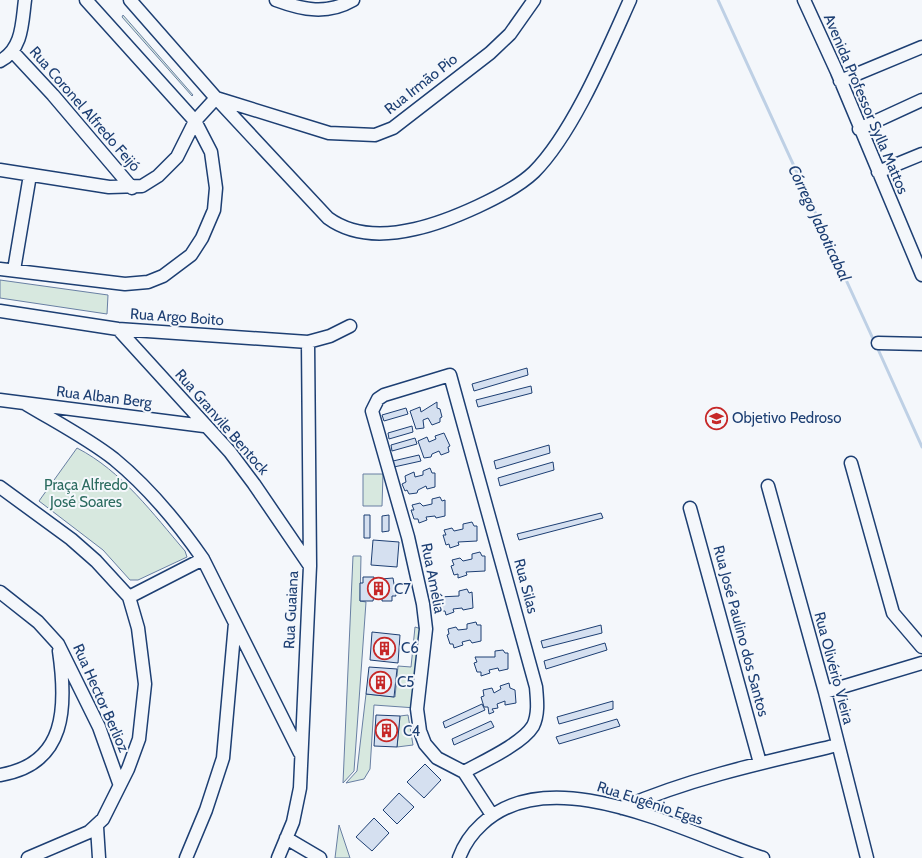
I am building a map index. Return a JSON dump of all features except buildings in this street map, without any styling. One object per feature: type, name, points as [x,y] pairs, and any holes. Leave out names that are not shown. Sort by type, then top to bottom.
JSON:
[{"type":"street","points":[[0,61],[13,52],[20,36],[25,0]]},
{"type":"street","points":[[0,269],[124,284],[148,282],[178,266],[191,255],[214,210],[216,188],[211,152],[195,121],[86,0]]},
{"type":"street","points":[[130,0],[216,98],[328,218],[339,226],[356,232],[377,234],[419,228],[475,207],[534,172],[567,126],[599,67],[630,0]]},
{"type":"street","points":[[276,0],[308,10],[353,0]]},
{"type":"street","name":"Rua Irmão Pio","points":[[216,98],[329,133],[375,135],[393,128],[490,53],[510,34],[534,0]]},
{"type":"street","name":"Avenida Professor Sylla Mattos","points":[[804,0],[878,172],[916,248],[922,275]]},
{"type":"street","points":[[840,81],[922,47]]},
{"type":"street","name":"Rua Coronel Alfredo Feijó","points":[[13,52],[53,95],[132,188]]},
{"type":"street","points":[[0,170],[110,188],[132,188],[150,182],[177,157],[195,121],[216,98]]},
{"type":"street","points":[[859,129],[922,100]]},
{"type":"street","points":[[878,172],[922,154]]},
{"type":"street","points":[[14,270],[30,174]]},
{"type":"street","name":"Rua Argo Boito","points":[[0,311],[118,329],[308,342],[330,336],[350,326]]},
{"type":"street","name":"Rua Granvile Bentock","points":[[118,329],[204,426],[218,438],[254,484],[310,566]]},
{"type":"street","name":"Rua Guaiana","points":[[278,858],[297,808],[300,788],[310,566],[308,342]]},
{"type":"street","points":[[878,343],[922,344]]},
{"type":"street","name":"Rua Silas","points":[[450,376],[533,677],[538,705],[532,726],[514,743],[464,772]]},
{"type":"street","name":"Rua Amélia","points":[[450,376],[384,394],[378,399],[372,411],[408,537],[423,604],[426,629],[417,722],[425,744],[437,758],[464,772],[492,814]]},
{"type":"street","name":"Rua Alban Berg","points":[[0,400],[204,426]]},
{"type":"street","points":[[26,404],[114,460],[140,483],[190,541],[203,559],[301,755]]},
{"type":"street","points":[[79,436],[70,421],[72,416],[82,410]]},
{"type":"street","points":[[851,463],[893,613],[922,647]]},
{"type":"street","name":"Rua Olivério Vieira","points":[[768,486],[825,692],[867,858]]},
{"type":"street","points":[[0,487],[71,539],[96,561],[129,596],[138,628],[144,684],[139,739],[128,769],[119,783],[113,802],[97,827],[55,848],[28,858]]},
{"type":"street","name":"Rua José Paulino dos Santos","points":[[690,508],[760,763]]},
{"type":"street","points":[[129,596],[203,559]]},
{"type":"street","name":"Rua Hector Berlioz","points":[[0,592],[38,622],[58,644],[99,727],[119,783]]},
{"type":"street","points":[[186,858],[206,810],[223,758],[235,623]]},
{"type":"street","points":[[0,775],[20,772],[34,764],[48,751],[59,722],[63,704],[63,676],[58,644]]},
{"type":"street","points":[[825,692],[922,663]]},
{"type":"street","points":[[622,808],[669,789],[760,763],[838,745]]},
{"type":"street","name":"Rua Eugênio Egas","points":[[459,858],[471,835],[492,814],[514,804],[558,797],[591,800],[622,808],[763,858]]},
{"type":"street","points":[[97,827],[99,858]]},
{"type":"street","points":[[286,838],[320,858]]},
{"type":"green space","points":[[123,15],[193,95],[192,96],[122,17]]},
{"type":"green space","points":[[0,280],[108,295],[107,314],[0,298]]},
{"type":"green space","name":"Praça Alfredo José Soares","points":[[77,448],[123,481],[185,551],[187,557],[138,580],[130,580],[103,550],[39,501]]},
{"type":"green space","points":[[363,474],[383,474],[382,506],[363,506]]},
{"type":"green space","points":[[353,556],[361,556],[360,601],[366,602],[354,771],[343,783]]},
{"type":"green space","points":[[415,627],[425,630],[416,708],[374,705],[370,769],[364,779],[346,783],[357,771],[366,694],[395,697],[398,666],[411,667]]},
{"type":"green space","points":[[408,715],[413,745],[397,747],[400,716]]},
{"type":"green space","points":[[339,825],[350,858],[335,858]]},
{"type":"waterway","name":"Córrego Jaboticabal","points":[[718,0],[874,341]]},
{"type":"waterway","name":"Córrego Jaboticabal","points":[[877,347],[922,447]]},
{"type":"place","name":"Objetivo Pedroso","points":[[716,418]]},
{"type":"place","name":"C7","points":[[378,589]]},
{"type":"place","name":"C6","points":[[385,648]]},
{"type":"place","name":"C5","points":[[381,682]]},
{"type":"place","name":"C4","points":[[387,731]]}]
